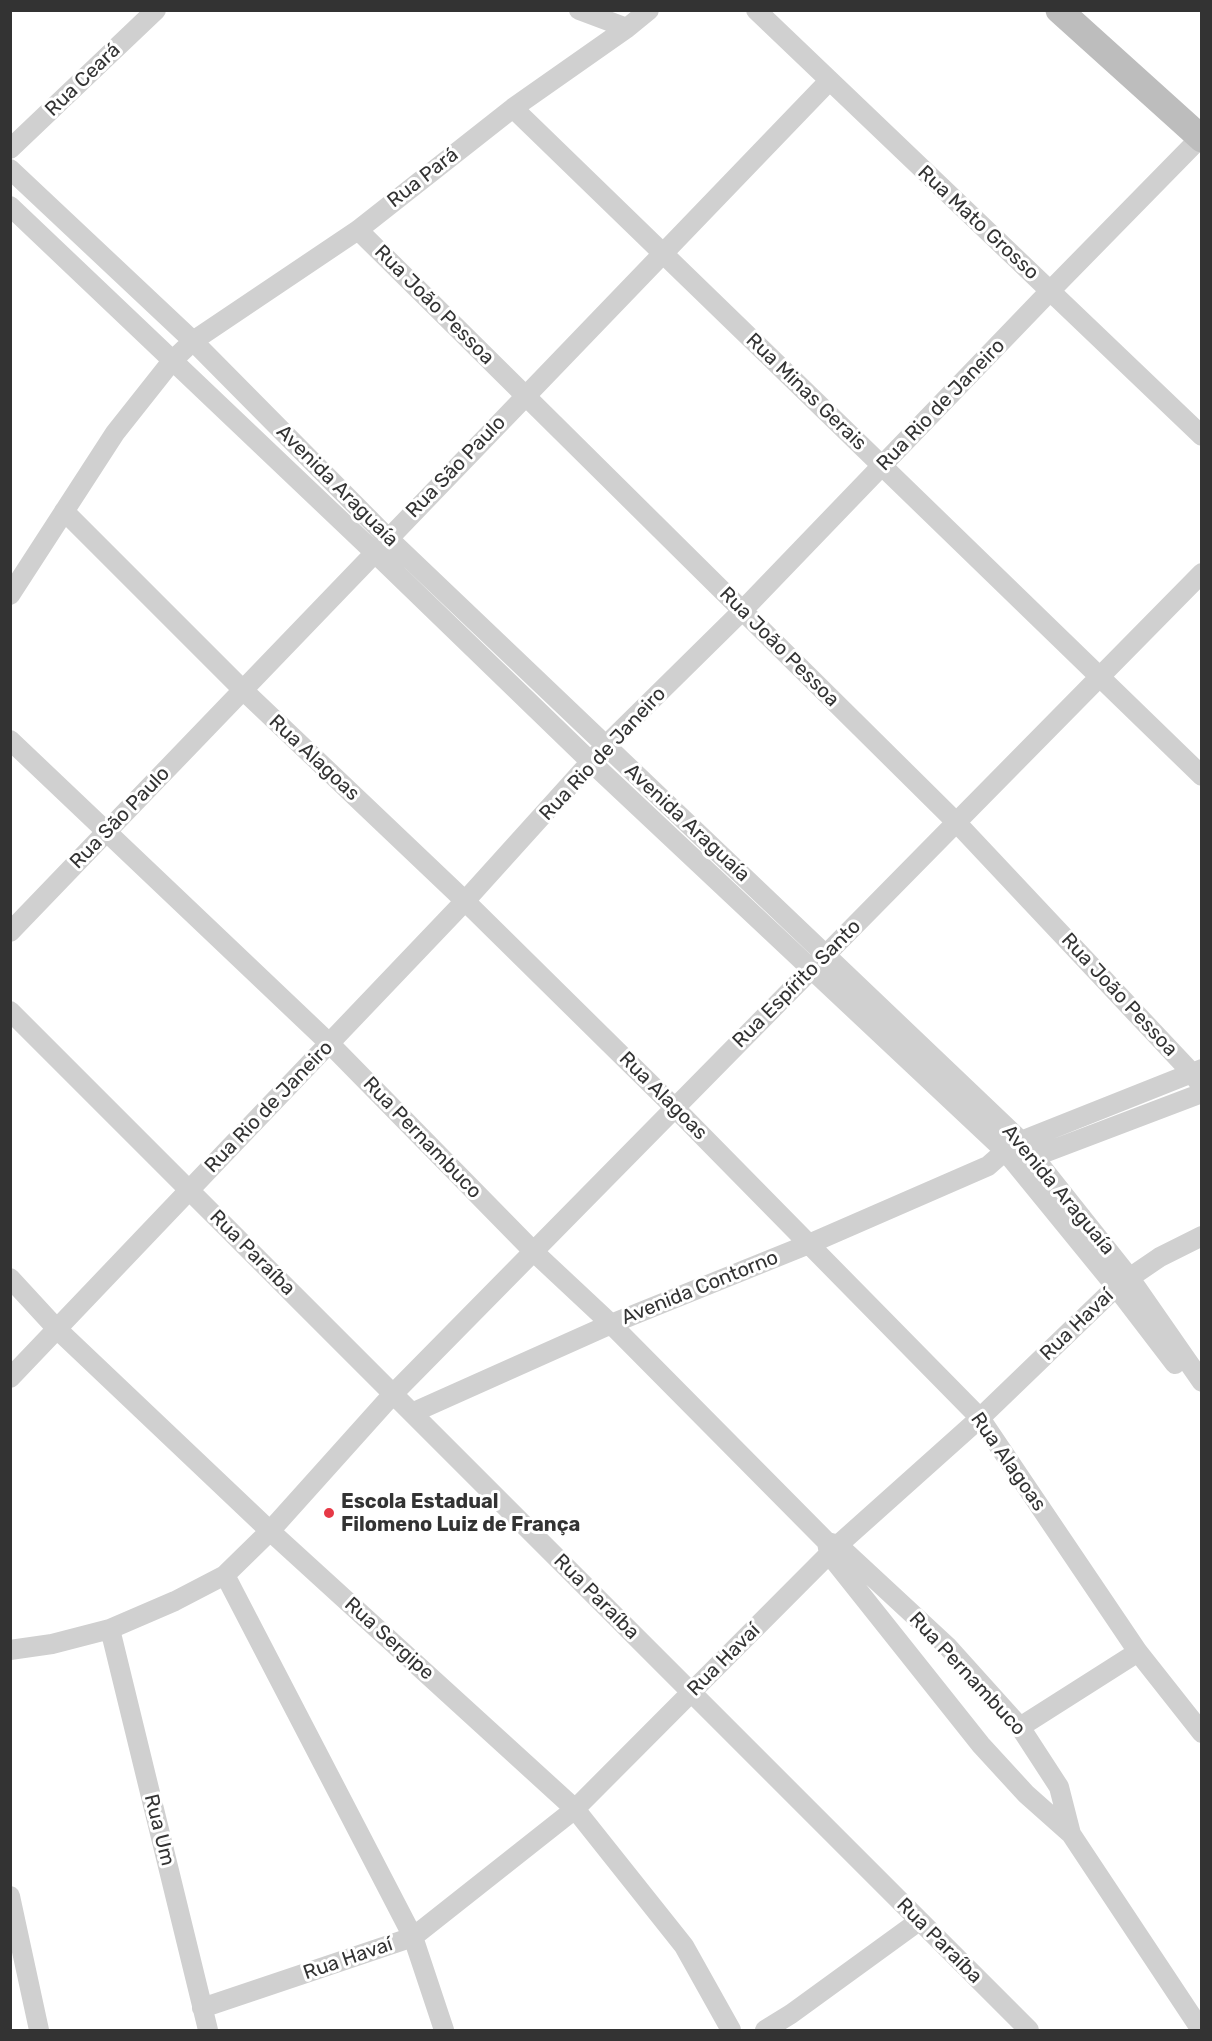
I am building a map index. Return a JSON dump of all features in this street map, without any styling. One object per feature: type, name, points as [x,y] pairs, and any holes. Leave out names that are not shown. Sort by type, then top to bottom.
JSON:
[{"type":"street","name":"Rua Ceará","points":[[10,149],[156,10]]},
{"type":"street","points":[[579,10],[627,28]]},
{"type":"street","name":"Rua Pará","points":[[10,595],[115,433],[172,361],[194,341],[358,230],[513,108],[649,10]]},
{"type":"street","name":"Rua Mato Grosso","points":[[756,10],[1202,436]]},
{"type":"street","points":[[1059,10],[1201,138]]},
{"type":"street","name":"Rua São Paulo","points":[[10,932],[829,81]]},
{"type":"street","name":"Rua Minas Gerais","points":[[513,108],[1202,776]]},
{"type":"street","name":"Rua Rio de Janeiro","points":[[10,1378],[465,901],[605,746],[742,611],[1050,291],[1201,138]]},
{"type":"street","name":"Avenida Araguaía","points":[[10,169],[194,341],[347,496],[381,545],[592,763],[812,969],[1019,1153]]},
{"type":"street","name":"Avenida Araguaía","points":[[10,206],[332,512],[381,545],[605,746],[826,954],[1019,1153],[1123,1282],[1199,1387]]},
{"type":"street","name":"Rua João Pessoa","points":[[358,230],[956,822],[1198,1076]]},
{"type":"street","points":[[332,512],[347,496]]},
{"type":"street","name":"Rua Alagoas","points":[[64,512],[243,690],[465,901],[675,1108],[980,1418],[1138,1652],[1202,1733]]},
{"type":"street","name":"Rua Espírito Santo","points":[[10,1650],[51,1644],[110,1629],[175,1601],[225,1575],[270,1532],[393,1394],[1202,573]]},
{"type":"street","name":"Rua Pernambuco","points":[[10,740],[329,1043],[534,1252],[611,1324],[831,1547],[947,1646],[1020,1727],[1059,1787],[1071,1834]]},
{"type":"street","name":"Rua Paraíba","points":[[10,1011],[1029,2031]]},
{"type":"street","name":"Avenida Contorno","points":[[412,1413],[611,1324],[809,1244],[1198,1076]]},
{"type":"street","name":"Avenida Contorno","points":[[1019,1153],[1202,1093]]},
{"type":"street","name":"Rua Havaí","points":[[202,2008],[412,1937],[575,1809],[692,1693],[831,1547],[980,1418],[1123,1282],[1160,1257],[1202,1236]]},
{"type":"street","name":"Rua Sergipe","points":[[10,1278],[57,1329],[270,1532],[575,1809],[684,1946],[730,2031]]},
{"type":"street","name":"Rua Pernambuco","points":[[831,1547],[981,1745],[1026,1794],[1071,1834],[1201,2030]]},
{"type":"street","points":[[225,1575],[412,1937],[444,2031]]},
{"type":"street","name":"Rua Um","points":[[110,1629],[208,2031]]},
{"type":"street","points":[[1020,1727],[1138,1652]]},
{"type":"street","points":[[10,1896],[39,2031]]},
{"type":"street","points":[[765,2031],[920,1921]]},
{"type":"place","name":"Escola Estadual Filomeno Luiz de França","points":[[329,1513]]}]
